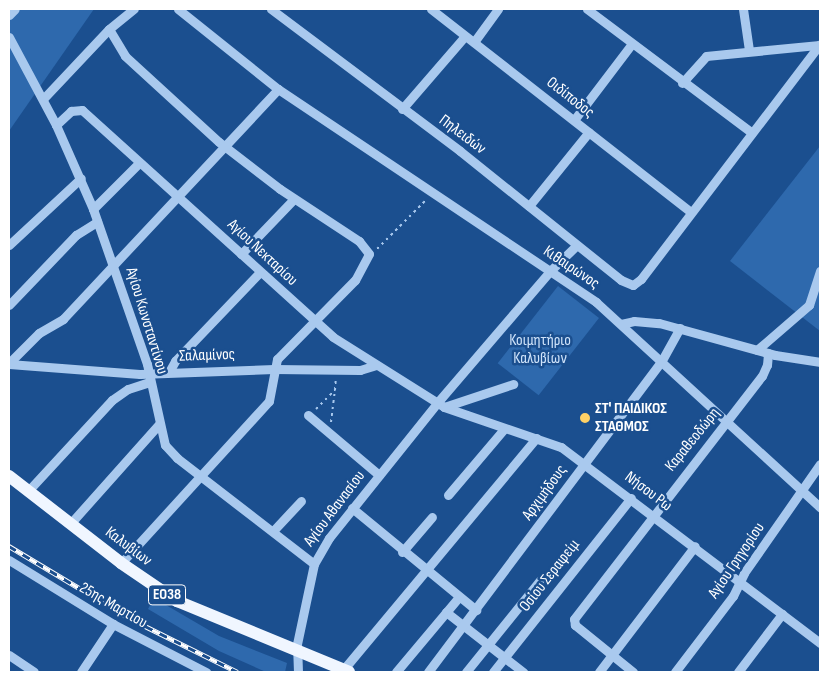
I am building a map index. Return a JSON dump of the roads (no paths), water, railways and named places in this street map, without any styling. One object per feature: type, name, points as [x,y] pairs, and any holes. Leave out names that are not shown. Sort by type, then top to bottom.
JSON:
[{"type":"main road","name":"Καλυβίων","points":[[9,476],[121,563],[184,604],[346,671]]},
{"type":"street","points":[[9,14],[15,9]]},
{"type":"street","points":[[43,99],[109,29],[134,9]]},
{"type":"street","name":"Κιθαιρώνος","points":[[178,9],[278,89],[432,194],[586,294],[622,324],[820,507]]},
{"type":"street","name":"Πηλειδών","points":[[271,9],[529,206],[621,280],[633,285],[641,279],[690,211]]},
{"type":"street","name":"Οιδίποδος","points":[[431,9],[690,211]]},
{"type":"street","points":[[474,42],[498,9]]},
{"type":"street","points":[[587,9],[682,83],[752,133]]},
{"type":"street","points":[[743,9],[749,50]]},
{"type":"street","points":[[109,29],[125,56],[224,146],[294,199],[359,241],[369,254],[355,280],[277,359],[270,399],[121,563]]},
{"type":"street","points":[[402,108],[465,36]]},
{"type":"street","name":"Αγίου Κωνσταντίνου","points":[[9,37],[56,125],[93,209],[114,267],[149,378],[159,424],[167,449],[314,564]]},
{"type":"street","points":[[682,83],[706,56],[820,44]]},
{"type":"street","points":[[690,211],[820,44]]},
{"type":"street","points":[[574,120],[632,45]]},
{"type":"street","points":[[9,364],[39,333],[63,319],[114,267],[278,89]]},
{"type":"street","name":"Αγίου Νεκταρίου","points":[[56,125],[79,109],[241,254],[313,322],[376,365],[441,405]]},
{"type":"street","points":[[529,206],[589,132]]},
{"type":"street","points":[[93,209],[139,164]]},
{"type":"street","points":[[9,245],[80,178]]},
{"type":"street","points":[[241,254],[294,199]]},
{"type":"street","points":[[9,304],[76,235],[97,222]]},
{"type":"street","name":"Αγίου Αθανασίου","points":[[298,672],[297,652],[314,564],[329,538],[379,474],[441,405],[550,272],[578,245]]},
{"type":"street","points":[[757,350],[809,305],[820,271]]},
{"type":"street","points":[[169,372],[175,361],[260,272]]},
{"type":"street","points":[[622,324],[646,322],[680,328],[768,353],[820,362]]},
{"type":"street","name":"Αρχιμήδους","points":[[428,672],[661,362],[680,328]]},
{"type":"street","name":"Καραθεοδώρη","points":[[611,656],[575,624],[574,619],[765,370],[768,353]]},
{"type":"street","name":"Σαλαμίνος","points":[[9,364],[149,378],[169,372],[274,369],[366,370],[376,365]]},
{"type":"street","points":[[28,491],[112,400],[149,378]]},
{"type":"street","points":[[441,405],[513,384]]},
{"type":"street","name":"Νήσου Ρω","points":[[441,405],[504,429],[561,447],[695,546],[820,643]]},
{"type":"street","points":[[309,416],[379,474]]},
{"type":"street","points":[[70,524],[159,424]]},
{"type":"street","points":[[448,495],[504,429]]},
{"type":"street","points":[[346,671],[536,438]]},
{"type":"street","name":"Αγίου Γρηγορίου","points":[[675,672],[740,582],[820,464]]},
{"type":"street","name":"Οσίου Σεραφείμ","points":[[493,672],[631,498]]},
{"type":"street","points":[[274,531],[301,501]]},
{"type":"street","points":[[352,508],[402,552],[476,610]]},
{"type":"street","points":[[402,552],[432,517]]},
{"type":"street","points":[[599,672],[695,546]]},
{"type":"street","name":"25ης Μαρτίου","points":[[9,560],[113,624],[206,672]]},
{"type":"street","points":[[466,672],[541,579]]},
{"type":"street","points":[[396,672],[459,597]]},
{"type":"street","points":[[446,612],[524,672]]},
{"type":"street","points":[[738,672],[782,614]]},
{"type":"street","points":[[81,672],[113,624]]},
{"type":"street","points":[[9,655],[34,672]]},
{"type":"street","points":[[611,656],[633,672]]},
{"type":"railway","points":[[9,546],[131,619],[238,672]]},
{"type":"place","name":"ΣΤ' ΠΑΙΔΙΚΟΣ ΣΤΑΘΜΟΣ","points":[[585,418]]},
{"type":"park label","name":"Κοιμητήριο Καλυβίων","points":[[540,350]]}]
